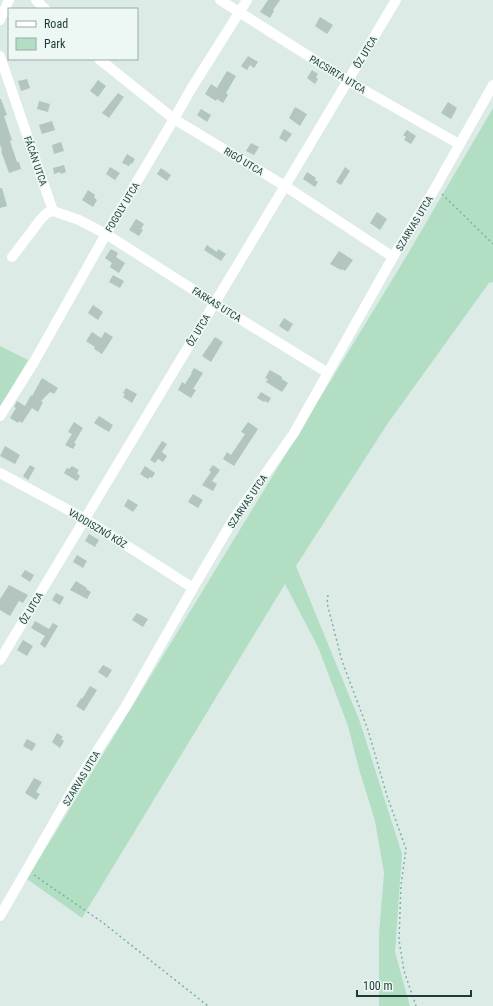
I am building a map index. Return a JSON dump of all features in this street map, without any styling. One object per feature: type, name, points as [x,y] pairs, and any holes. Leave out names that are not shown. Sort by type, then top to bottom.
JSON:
[{"type":"street","points":[[0,20],[10,0]]},
{"type":"street","points":[[36,0],[44,8]]},
{"type":"street","name":"PACSIRTA UTCA","points":[[220,0],[348,81],[459,144]]},
{"type":"street","name":"FOGOLY UTCA","points":[[0,416],[34,362],[106,234],[191,89],[246,0]]},
{"type":"street","name":"ŐZ UTCA","points":[[0,660],[396,0]]},
{"type":"street","name":"FÁCÁN UTCA","points":[[0,56],[53,211]]},
{"type":"street","name":"RIGÓ UTCA","points":[[99,60],[174,119],[285,186],[393,257]]},
{"type":"street","name":"SZARVAS UTCA","points":[[0,916],[79,779],[126,706],[233,520],[294,433],[393,257],[434,190],[493,85]]},
{"type":"street","points":[[12,257],[41,219],[47,213],[53,211],[79,220],[106,234]]},
{"type":"street","name":"FARKAS UTCA","points":[[106,234],[328,373]]},
{"type":"street","name":"VADDISZNÓ KÖZ","points":[[0,473],[85,519],[193,588]]},
{"type":"path","points":[[434,190],[445,196],[493,244]]},
{"type":"path","points":[[328,595],[327,603],[342,660],[368,730],[387,796],[406,849],[401,885],[399,940],[404,971],[416,1006]]},
{"type":"path","points":[[27,870],[102,922],[208,1006]]},
{"type":"green space","points":[[493,108],[493,282],[489,283],[388,423],[296,566],[360,722],[402,854],[395,952],[410,1006],[379,1006],[379,933],[384,873],[375,821],[348,726],[318,647],[285,584],[82,918],[27,879],[406,257]]},
{"type":"green space","points":[[0,346],[28,360],[0,407]]},
{"type":"building","points":[[268,0],[280,0],[273,10],[274,11],[270,18],[260,12]]},
{"type":"building","points":[[320,17],[333,25],[327,34],[315,26]]},
{"type":"building","points":[[248,56],[258,62],[254,68],[250,65],[247,70],[241,66]]},
{"type":"building","points":[[312,70],[318,74],[316,77],[318,79],[315,84],[307,78]]},
{"type":"building","points":[[227,71],[236,76],[226,93],[228,95],[223,103],[217,99],[216,101],[205,94],[211,84],[217,88]]},
{"type":"building","points":[[27,79],[30,88],[21,91],[18,81]]},
{"type":"building","points":[[98,80],[106,86],[98,97],[90,91]]},
{"type":"building","points":[[118,93],[124,97],[109,118],[102,113]]},
{"type":"building","points":[[0,99],[7,115],[4,116],[12,140],[10,141],[21,169],[9,173],[0,144]]},
{"type":"building","points":[[39,101],[50,104],[48,112],[37,109]]},
{"type":"building","points":[[448,102],[457,108],[451,119],[441,113]]},
{"type":"building","points":[[295,107],[307,114],[300,126],[289,118]]},
{"type":"building","points":[[201,109],[211,115],[207,122],[197,115]]},
{"type":"building","points":[[52,121],[55,130],[42,134],[39,125]]},
{"type":"building","points":[[284,129],[292,134],[286,142],[279,138]]},
{"type":"building","points":[[407,130],[416,136],[411,144],[404,140],[406,137],[403,135]]},
{"type":"building","points":[[61,142],[64,151],[54,154],[52,145]]},
{"type":"building","points":[[251,143],[259,147],[254,155],[246,151]]},
{"type":"building","points":[[127,154],[135,159],[129,166],[122,163]]},
{"type":"building","points":[[64,165],[66,172],[54,174],[53,168]]},
{"type":"building","points":[[110,167],[120,173],[115,180],[106,174]]},
{"type":"building","points":[[345,167],[350,171],[341,185],[336,182]]},
{"type":"building","points":[[161,168],[171,175],[167,181],[157,174]]},
{"type":"building","points":[[307,172],[316,178],[315,180],[318,182],[315,187],[303,179]]},
{"type":"building","points":[[0,188],[2,188],[7,206],[0,208]]},
{"type":"building","points":[[88,190],[95,195],[94,197],[97,200],[93,207],[82,200]]},
{"type":"building","points":[[377,212],[387,219],[380,230],[370,223]]},
{"type":"building","points":[[136,219],[144,224],[141,229],[143,230],[139,236],[129,230]]},
{"type":"building","points":[[207,245],[217,252],[218,249],[226,254],[221,261],[204,250]]},
{"type":"building","points":[[111,249],[118,253],[116,257],[125,263],[119,273],[110,267],[112,263],[105,258]]},
{"type":"building","points":[[339,251],[353,260],[345,271],[330,264]]},
{"type":"building","points":[[113,275],[124,281],[120,288],[109,282]]},
{"type":"building","points":[[93,305],[103,312],[98,320],[88,313]]},
{"type":"building","points":[[284,318],[293,324],[288,332],[279,326]]},
{"type":"building","points":[[92,332],[101,338],[105,332],[113,337],[102,354],[86,341]]},
{"type":"building","points":[[215,337],[223,342],[211,362],[202,356]]},
{"type":"building","points":[[194,368],[203,373],[193,389],[196,390],[191,398],[178,390],[182,382],[185,384]]},
{"type":"building","points":[[270,370],[282,377],[282,379],[288,383],[282,392],[266,382],[268,379],[265,378]]},
{"type":"building","points":[[42,378],[58,388],[54,394],[50,392],[41,401],[43,402],[38,412],[32,408],[22,423],[19,421],[18,423],[10,418],[16,408],[14,407],[17,401],[25,406]]},
{"type":"building","points":[[126,388],[137,394],[132,403],[123,397],[125,394],[123,393]]},
{"type":"building","points":[[261,392],[271,398],[268,403],[257,398]]},
{"type":"building","points":[[99,416],[113,425],[109,432],[94,423]]},
{"type":"building","points":[[74,422],[83,428],[74,443],[76,444],[73,449],[65,445],[72,434],[68,432]]},
{"type":"building","points":[[248,422],[258,429],[234,466],[223,459],[227,452],[231,455],[245,434],[241,432]]},
{"type":"building","points":[[162,441],[167,444],[162,452],[167,456],[163,462],[158,459],[155,463],[150,460]]},
{"type":"building","points":[[5,446],[20,455],[15,464],[0,456]]},
{"type":"building","points":[[30,465],[35,468],[28,480],[23,476]]},
{"type":"building","points":[[213,465],[220,470],[212,481],[217,484],[213,491],[202,485],[211,472],[209,470]]},
{"type":"building","points":[[72,466],[79,470],[77,473],[80,476],[77,481],[64,473],[67,468],[69,469]]},
{"type":"building","points":[[145,466],[155,473],[152,478],[150,477],[148,479],[140,474]]},
{"type":"building","points":[[193,494],[203,500],[198,508],[188,502]]},
{"type":"building","points":[[128,499],[138,505],[133,512],[124,506]]},
{"type":"building","points":[[89,534],[99,540],[95,547],[85,541]]},
{"type":"building","points":[[77,555],[87,561],[83,568],[73,562]]},
{"type":"building","points":[[25,570],[34,575],[30,582],[21,576]]},
{"type":"building","points":[[76,581],[91,592],[87,599],[70,590]]},
{"type":"building","points":[[9,585],[28,595],[23,603],[19,601],[10,616],[0,610],[0,599]]},
{"type":"building","points":[[56,593],[64,597],[60,605],[52,600]]},
{"type":"building","points":[[137,613],[148,619],[143,627],[132,620]]},
{"type":"building","points":[[35,621],[49,629],[53,623],[58,626],[45,648],[40,644],[45,636],[31,628]]},
{"type":"building","points":[[23,640],[33,646],[27,656],[17,650]]},
{"type":"building","points":[[103,665],[112,670],[107,678],[98,672]]},
{"type":"building","points":[[90,686],[97,690],[84,711],[76,706]]},
{"type":"building","points":[[57,733],[63,737],[61,739],[64,741],[60,748],[52,742]]},
{"type":"building","points":[[27,739],[36,744],[32,751],[23,746]]},
{"type":"building","points":[[34,778],[42,782],[36,792],[40,794],[36,800],[25,793]]}]
